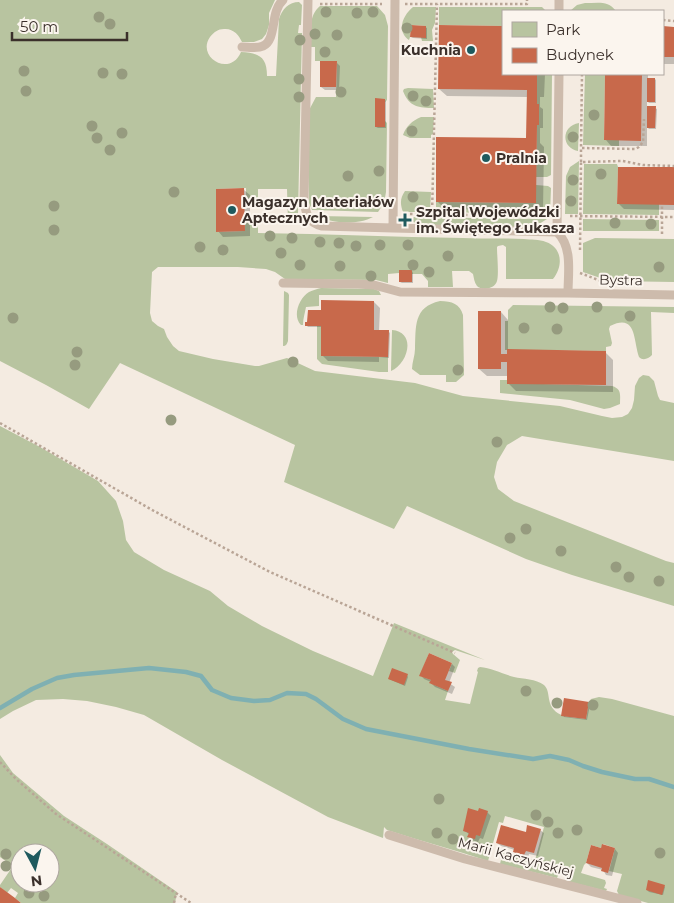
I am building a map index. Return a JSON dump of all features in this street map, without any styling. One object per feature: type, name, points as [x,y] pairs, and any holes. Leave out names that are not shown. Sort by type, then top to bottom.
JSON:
[{"type":"lane","points":[[242,47],[265,46],[271,35],[276,9],[283,0]]},
{"type":"lane","points":[[308,2],[304,201],[307,216],[311,221],[322,226],[557,232],[562,236],[566,246],[568,293]]},
{"type":"lane","points":[[393,228],[395,2]]},
{"type":"lane","points":[[557,232],[558,75]]},
{"type":"lane","name":"Bystra","points":[[283,283],[358,284],[383,287],[400,292],[674,295]]},
{"type":"lane","name":"Marii Kaczyńskiej","points":[[389,835],[465,859],[637,903]]},
{"type":"path","points":[[308,2],[527,4],[527,0]]},
{"type":"path","points":[[432,215],[437,4]]},
{"type":"path","points":[[580,254],[582,75]]},
{"type":"path","points":[[581,148],[635,149],[644,142],[644,119]]},
{"type":"path","points":[[581,162],[623,162],[674,166]]},
{"type":"path","points":[[662,204],[662,234]]},
{"type":"path","points":[[393,214],[674,217]]},
{"type":"path","points":[[580,273],[602,281]]},
{"type":"path","points":[[0,423],[154,512],[270,572],[455,653]]},
{"type":"path","points":[[0,762],[16,779],[56,814],[191,903]]},
{"type":"path","points":[[174,903],[176,893]]},
{"type":"green space","points":[[0,0],[275,0],[269,13],[269,25],[266,34],[262,39],[254,42],[242,42],[233,31],[222,29],[210,37],[207,44],[207,51],[211,57],[216,62],[223,64],[236,60],[241,52],[261,57],[264,60],[267,76],[276,76],[280,15],[289,5],[299,2],[302,5],[301,25],[299,25],[298,33],[302,33],[298,213],[294,219],[288,222],[287,189],[258,189],[258,204],[246,205],[246,188],[216,189],[216,232],[245,231],[245,218],[258,218],[258,233],[538,240],[552,245],[556,249],[560,258],[559,269],[553,279],[506,279],[506,247],[503,245],[497,247],[498,269],[496,284],[485,289],[477,286],[473,274],[469,271],[452,271],[453,287],[428,287],[428,281],[422,274],[412,274],[412,270],[399,270],[399,273],[388,274],[388,283],[376,280],[285,279],[275,272],[266,269],[238,267],[158,267],[152,272],[150,313],[152,321],[164,329],[173,346],[179,351],[213,359],[259,366],[287,358],[315,371],[415,383],[463,396],[560,406],[612,418],[628,414],[632,408],[635,386],[639,378],[643,375],[649,376],[654,381],[660,400],[674,403],[674,461],[522,436],[507,445],[497,462],[494,477],[498,489],[514,501],[674,563],[674,606],[526,559],[407,506],[394,529],[284,482],[295,445],[120,363],[89,409],[0,361]]},
{"type":"green space","points":[[585,3],[606,4],[615,10],[571,10],[577,5]]},
{"type":"green space","points":[[320,6],[377,6],[385,15],[388,26],[387,100],[385,102],[385,99],[375,99],[375,127],[385,127],[385,121],[387,123],[386,192],[384,203],[378,212],[312,210],[309,203],[308,112],[316,97],[336,97],[337,61],[315,61],[315,47],[310,47],[312,19]]},
{"type":"green space","points":[[413,7],[436,7],[435,23],[432,30],[433,41],[422,41],[421,37],[426,37],[426,26],[411,25],[409,40],[405,36],[402,23],[406,14]]},
{"type":"green space","points":[[439,7],[542,7],[545,10],[502,10],[502,26],[439,25]]},
{"type":"green space","points":[[537,75],[552,75],[551,175],[547,177],[536,177],[537,125],[539,124],[539,105],[537,104]]},
{"type":"green space","points":[[585,75],[605,75],[604,140],[619,140],[619,146],[583,145]]},
{"type":"green space","points":[[408,88],[433,89],[434,108],[419,107],[411,103],[403,91]]},
{"type":"green space","points":[[421,117],[434,117],[431,138],[410,138],[403,135],[410,124]]},
{"type":"green space","points":[[579,123],[578,151],[568,146],[565,137],[569,128]]},
{"type":"green space","points":[[579,161],[578,214],[565,214],[566,176],[570,167]]},
{"type":"green space","points":[[584,164],[617,164],[617,204],[659,204],[659,215],[583,214]]},
{"type":"green space","points":[[536,185],[551,188],[550,214],[436,212],[436,202],[536,203]]},
{"type":"green space","points":[[405,191],[431,192],[430,212],[403,212],[401,201]]},
{"type":"green space","points":[[318,216],[373,217],[353,222],[338,222]]},
{"type":"green space","points":[[406,217],[547,219],[539,224],[527,227],[423,225],[413,222]]},
{"type":"green space","points":[[583,219],[659,220],[659,231],[583,231]]},
{"type":"green space","points":[[595,238],[674,239],[674,282],[609,281],[583,272],[583,243]]},
{"type":"green space","points":[[321,288],[374,289],[379,291],[381,295],[319,295],[319,306],[306,307],[303,325],[301,325],[298,321],[297,312],[302,298],[309,292]]},
{"type":"green space","points":[[284,291],[289,295],[288,341],[283,346]]},
{"type":"green space","points":[[440,301],[455,304],[460,308],[463,315],[464,375],[456,382],[446,382],[446,375],[420,375],[412,369],[416,326],[420,313],[431,304]]},
{"type":"green space","points":[[513,305],[674,307],[674,313],[651,312],[652,355],[644,359],[639,357],[632,330],[625,323],[610,326],[612,343],[611,346],[606,347],[606,351],[505,350],[505,321],[508,321],[508,310]]},
{"type":"green space","points":[[317,326],[321,326],[321,356],[388,357],[388,372],[322,364],[317,359]]},
{"type":"green space","points":[[392,330],[400,332],[405,336],[407,349],[402,362],[391,371]]},
{"type":"green space","points":[[500,380],[507,380],[507,383],[612,386],[619,391],[620,404],[604,409],[570,400],[500,393]]},
{"type":"green space","points":[[0,426],[98,481],[116,501],[123,521],[126,540],[134,552],[164,570],[210,591],[228,606],[262,626],[313,651],[373,676],[394,623],[485,660],[455,650],[452,652],[453,654],[460,660],[455,673],[449,671],[452,663],[429,653],[420,676],[431,680],[430,683],[448,691],[445,700],[470,704],[477,671],[480,667],[541,683],[548,691],[554,710],[568,717],[586,719],[589,702],[591,699],[599,697],[674,716],[674,903],[648,903],[619,895],[617,891],[622,874],[609,871],[615,848],[603,844],[601,848],[591,845],[581,873],[605,880],[604,888],[607,889],[606,891],[566,881],[570,868],[562,865],[557,878],[500,864],[503,851],[512,854],[511,861],[513,862],[516,855],[535,860],[544,827],[505,816],[503,823],[499,822],[488,861],[387,830],[384,827],[383,838],[328,817],[222,760],[144,715],[116,707],[87,701],[63,699],[36,700],[0,719]]},
{"type":"green space","points":[[0,755],[13,773],[64,816],[177,892],[175,903],[21,903],[15,898],[18,893],[60,893],[60,843],[10,843],[10,864],[0,857]]},
{"type":"green space","points":[[10,870],[10,889],[7,893],[0,885]]},
{"type":"building","points":[[411,25],[426,26],[426,38],[410,37]]},
{"type":"building","points":[[439,25],[502,26],[502,75],[537,75],[539,125],[537,125],[536,203],[436,202],[436,137],[526,138],[527,90],[438,89]]},
{"type":"building","points":[[664,26],[674,27],[674,57],[664,57]]},
{"type":"building","points":[[320,61],[337,61],[336,87],[320,87]]},
{"type":"building","points":[[605,75],[642,75],[641,141],[604,140]]},
{"type":"building","points":[[647,78],[655,78],[655,102],[647,102]]},
{"type":"building","points":[[375,98],[385,99],[385,127],[375,127]]},
{"type":"building","points":[[647,106],[656,106],[655,128],[647,128]]},
{"type":"building","points":[[618,167],[674,167],[674,205],[617,204]]},
{"type":"building","points":[[244,188],[245,231],[216,232],[216,189]]},
{"type":"building","points":[[399,270],[412,270],[412,282],[399,282]]},
{"type":"building","points":[[321,300],[374,301],[374,330],[389,330],[388,357],[321,356],[321,326],[305,326],[305,322],[307,322],[308,310],[321,310]]},
{"type":"building","points":[[478,311],[501,311],[501,354],[507,354],[507,349],[606,351],[606,385],[507,384],[507,362],[501,362],[501,369],[478,369]]},
{"type":"building","points":[[429,653],[452,663],[445,680],[452,682],[448,691],[429,683],[431,680],[419,676]]},
{"type":"building","points":[[392,668],[408,674],[404,685],[388,679]]},
{"type":"building","points":[[564,698],[589,702],[586,719],[561,716]]},
{"type":"building","points":[[468,808],[478,811],[479,808],[488,811],[480,836],[476,835],[475,839],[467,837],[469,833],[463,831]]},
{"type":"building","points":[[501,825],[526,832],[527,825],[541,829],[534,853],[526,851],[524,855],[513,852],[514,848],[496,843]]},
{"type":"building","points":[[602,844],[615,848],[608,873],[601,871],[602,868],[586,863],[591,845],[601,848]]},
{"type":"building","points":[[648,880],[665,885],[662,895],[646,890]]},
{"type":"building","points":[[0,887],[15,898],[21,903],[0,903]]},
{"type":"waterway","points":[[0,708],[32,689],[57,678],[149,668],[186,672],[201,676],[212,690],[231,698],[254,701],[270,700],[287,693],[306,694],[343,719],[366,729],[533,759],[550,756],[569,760],[602,772],[635,779],[649,779],[674,787]]},
{"type":"place","name":"Kuchnia","points":[[471,50]]},
{"type":"place","name":"Pralnia","points":[[486,158]]},
{"type":"place","name":"Magazyn Materiałów Aptecznych","points":[[232,210]]},
{"type":"place","name":"Szpital Wojewódzki im. Świętego Łukasza","points":[[405,220]]}]
